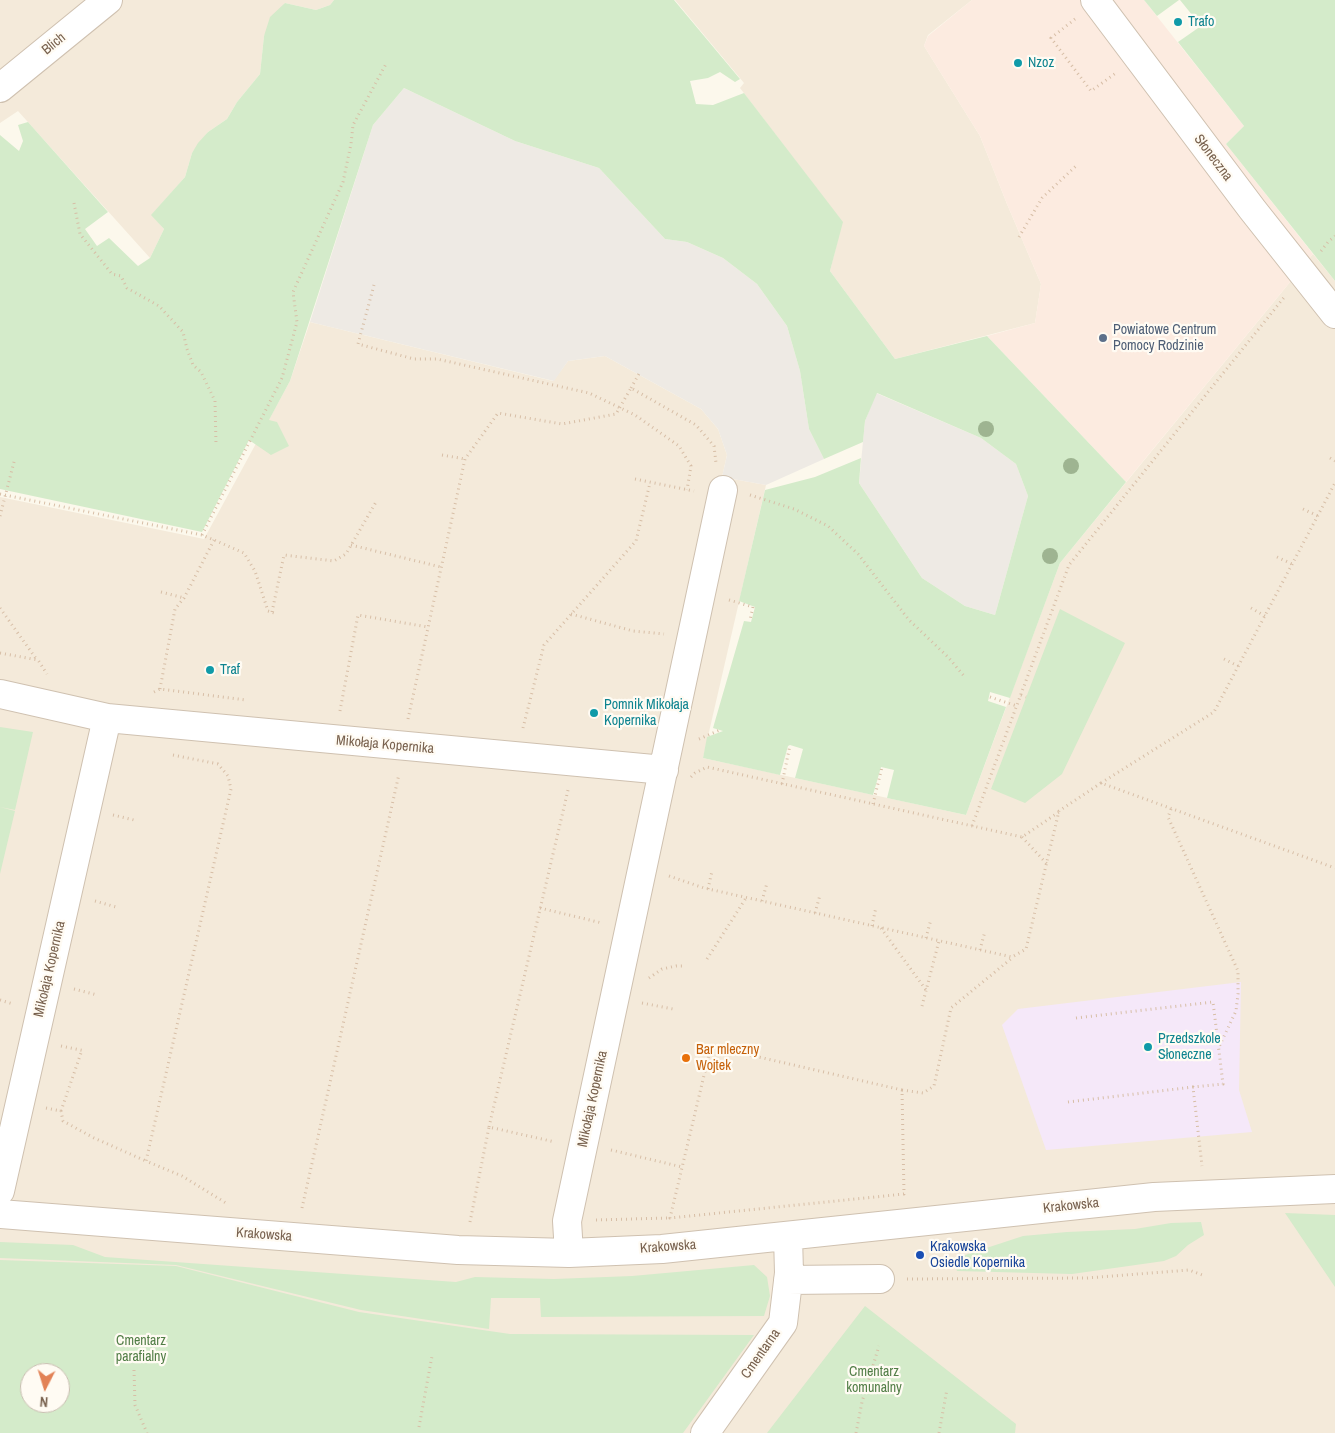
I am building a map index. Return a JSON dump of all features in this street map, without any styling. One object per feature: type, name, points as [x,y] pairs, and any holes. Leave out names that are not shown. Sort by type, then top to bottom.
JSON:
[{"type":"street","name":"Blich","points":[[0,88],[108,0]]},
{"type":"street","name":"Słoneczna","points":[[1095,1],[1252,209],[1335,314]]},
{"type":"street","name":"Mikołaja Kopernika","points":[[569,1253],[567,1221],[664,770],[722,486]]},
{"type":"street","name":"Mikołaja Kopernika","points":[[0,694],[107,718],[664,770]]},
{"type":"street","name":"Mikołaja Kopernika","points":[[0,1191],[107,718]]},
{"type":"street","name":"Krakowska","points":[[0,1214],[458,1250],[569,1253],[662,1249],[1154,1197],[1335,1189]]},
{"type":"street","name":"Cmentarna","points":[[705,1433],[783,1323],[788,1280],[788,1236]]},
{"type":"street","points":[[788,1280],[880,1279]]},
{"type":"path","points":[[1095,1],[1051,38],[1092,91],[1119,70]]},
{"type":"path","points":[[202,535],[282,378],[297,322],[293,292],[343,182],[352,144],[353,125],[387,62]]},
{"type":"path","points":[[1018,238],[1042,198],[1078,164]]},
{"type":"path","points":[[74,203],[80,234],[112,274],[121,276],[126,288],[159,306],[184,332],[187,349],[193,365],[201,372],[215,401],[216,445]]},
{"type":"path","points":[[972,826],[1069,565],[1289,290],[1304,275]]},
{"type":"path","points":[[374,285],[358,344],[414,359],[437,359],[589,393],[634,415],[679,446],[691,466],[687,490]]},
{"type":"path","points":[[417,721],[408,720],[465,459],[498,413],[562,424],[616,414],[640,372]]},
{"type":"path","points":[[631,388],[696,426],[714,446],[722,486]]},
{"type":"path","points":[[442,455],[465,459]]},
{"type":"path","points":[[0,516],[14,458]]},
{"type":"path","points":[[1330,458],[1335,461]]},
{"type":"path","points":[[634,480],[687,490],[722,486],[794,509],[828,526],[858,554],[909,620],[948,657],[964,676]]},
{"type":"path","points":[[522,734],[544,645],[636,541],[650,483]]},
{"type":"path","points":[[1022,837],[1101,783],[1214,712],[1335,483]]},
{"type":"path","points":[[0,494],[202,535],[214,540],[244,553],[255,571],[268,611],[273,612],[284,555],[334,561],[346,554],[376,502]]},
{"type":"path","points":[[1303,508],[1318,516]]},
{"type":"path","points":[[160,689],[175,609],[184,598],[214,540]]},
{"type":"path","points":[[351,545],[441,567]]},
{"type":"path","points":[[1277,557],[1292,564]]},
{"type":"path","points":[[161,592],[184,598]]},
{"type":"path","points":[[734,601],[753,607],[750,620]]},
{"type":"path","points":[[0,608],[48,675]]},
{"type":"path","points":[[1250,608],[1265,616]]},
{"type":"path","points":[[349,712],[340,711],[358,614],[428,627]]},
{"type":"path","points":[[571,614],[633,631],[692,637]]},
{"type":"path","points":[[0,653],[38,660]]},
{"type":"path","points":[[1224,659],[1238,666]]},
{"type":"path","points":[[148,695],[160,689],[254,701]]},
{"type":"path","points":[[1021,695],[1026,697]]},
{"type":"path","points":[[990,697],[1017,706]]},
{"type":"path","points":[[782,784],[790,746]]},
{"type":"path","points":[[146,1161],[231,789],[228,776],[218,764],[165,753]]},
{"type":"path","points":[[690,779],[695,773],[707,767],[1022,837],[1047,864]]},
{"type":"path","points":[[873,804],[882,767]]},
{"type":"path","points":[[302,1208],[400,768]]},
{"type":"path","points":[[1101,783],[1335,868]]},
{"type":"path","points":[[469,1225],[489,1127],[568,788]]},
{"type":"path","points":[[1171,809],[1168,817],[1238,971],[1236,1011],[1218,1049]]},
{"type":"path","points":[[902,1090],[904,1194],[670,1218],[711,1046],[902,1090],[923,1093],[934,1086],[951,1008],[1012,958],[1026,949],[1060,812]]},
{"type":"path","points":[[105,813],[134,820]]},
{"type":"path","points":[[708,889],[712,871]]},
{"type":"path","points":[[664,874],[708,889],[1012,958]]},
{"type":"path","points":[[762,901],[767,883]]},
{"type":"path","points":[[815,913],[820,895]]},
{"type":"path","points":[[707,959],[746,898]]},
{"type":"path","points":[[93,900],[116,906]]},
{"type":"path","points":[[872,926],[876,907]]},
{"type":"path","points":[[540,908],[630,929]]},
{"type":"path","points":[[926,938],[931,919]]},
{"type":"path","points":[[881,928],[926,990]]},
{"type":"path","points":[[980,950],[985,931]]},
{"type":"path","points":[[922,1006],[939,941]]},
{"type":"path","points":[[646,985],[648,979],[662,969],[685,966]]},
{"type":"path","points":[[72,988],[97,995]]},
{"type":"path","points":[[639,1012],[643,997]]},
{"type":"path","points":[[1068,1102],[1223,1084],[1213,1002],[1076,1018]]},
{"type":"path","points":[[641,1003],[673,1009]]},
{"type":"path","points":[[58,1045],[83,1050],[61,1111],[63,1121],[94,1138],[182,1176],[231,1207]]},
{"type":"path","points":[[1193,1087],[1202,1169]]},
{"type":"path","points":[[44,1108],[61,1111]]},
{"type":"path","points":[[489,1127],[556,1142]]},
{"type":"path","points":[[611,1141],[609,1150],[682,1167]]},
{"type":"path","points":[[880,1279],[1087,1278],[1190,1270],[1205,1276]]},
{"type":"path","points":[[856,1433],[862,1402],[879,1346]]},
{"type":"path","points":[[419,1427],[432,1356]]},
{"type":"path","points":[[134,1370],[135,1405],[147,1433]]},
{"type":"path","points":[[939,1433],[947,1389]]},
{"type":"shaded area","points":[[0,0],[334,0],[330,5],[316,10],[285,3],[264,36],[260,74],[237,102],[227,119],[208,132],[192,153],[185,177],[152,215],[164,229],[150,258],[18,111],[0,123]]},
{"type":"shaded area","points":[[675,0],[972,0],[928,35],[924,46],[980,136],[1041,284],[1035,323],[895,359],[830,271],[842,222],[740,88],[744,83]]},
{"type":"shaded area","points":[[972,0],[1144,0],[1244,126],[1226,144],[1313,254],[1126,482],[987,336],[1035,323],[1041,284],[980,136],[924,46],[928,36]]},
{"type":"shaded area","points":[[404,88],[515,141],[599,168],[665,239],[687,242],[723,258],[757,284],[787,326],[800,371],[809,429],[824,459],[766,485],[722,477],[727,455],[718,429],[701,409],[605,356],[568,361],[554,381],[310,322],[373,125]]},
{"type":"shaded area","points":[[1313,254],[1335,281],[1335,1433],[0,1433],[0,497],[204,539],[290,381],[310,322],[553,381],[568,361],[605,356],[701,409],[718,429],[727,455],[722,477],[766,485],[703,758],[966,815],[1060,563]]},
{"type":"shaded area","points":[[876,393],[981,438],[1016,464],[1028,496],[995,615],[965,606],[922,578],[859,483],[865,421]]},
{"type":"shaded area","points":[[1241,982],[1239,1090],[1252,1132],[1046,1150],[1002,1025],[1018,1009]]},
{"type":"green space","points":[[334,0],[674,0],[740,79],[735,82],[720,72],[708,78],[690,81],[696,104],[713,105],[744,93],[843,222],[830,271],[895,359],[987,336],[1126,482],[1060,563],[1010,698],[990,692],[988,701],[1006,707],[966,815],[887,798],[894,770],[881,767],[873,795],[795,778],[803,749],[790,745],[788,746],[780,775],[703,758],[707,737],[723,731],[713,728],[744,621],[751,622],[755,607],[739,601],[765,490],[815,477],[861,458],[859,483],[922,578],[965,606],[995,615],[1028,496],[1016,464],[981,438],[877,393],[865,421],[863,442],[824,459],[809,429],[800,371],[787,326],[757,284],[723,258],[687,242],[665,239],[599,168],[515,141],[404,88],[373,125],[290,381],[269,420],[277,422],[289,446],[271,455],[249,440],[202,532],[0,489],[0,135],[19,151],[23,141],[18,125],[28,122],[108,212],[85,229],[97,246],[109,238],[138,266],[150,258],[164,229],[151,215],[185,177],[192,153],[198,143],[208,132],[227,119],[237,102],[260,74],[264,36],[270,17],[285,3],[316,10],[330,5]]},
{"type":"green space","points":[[1144,0],[1179,0],[1157,16]]},
{"type":"green space","points":[[1180,0],[1335,0],[1335,281],[1226,144],[1244,126],[1178,42],[1201,26]]},
{"type":"green space","points":[[1060,609],[1125,643],[1062,774],[1025,803],[991,789]]},
{"type":"green space","points":[[0,727],[33,732],[15,810],[0,807]]},
{"type":"green space","points":[[0,807],[15,811],[0,874]]},
{"type":"green space","points":[[1285,1213],[1335,1215],[1335,1287]]},
{"type":"green space","points":[[1201,1222],[1204,1235],[1188,1245],[1176,1256],[1164,1261],[1072,1274],[957,1271],[953,1259],[1023,1236],[1135,1229],[1171,1223]]},
{"type":"green space","points":[[0,1242],[73,1245],[105,1257],[456,1282],[475,1277],[554,1279],[632,1276],[754,1265],[767,1277],[770,1296],[764,1316],[541,1317],[540,1298],[491,1298],[489,1329],[361,1310],[176,1265],[0,1258]]},
{"type":"green space","name":"Cmentarz parafialny","points":[[0,1260],[176,1266],[359,1312],[510,1334],[754,1335],[683,1433],[0,1433]]},
{"type":"green space","name":"Cmentarz komunalny","points":[[865,1306],[1016,1424],[1015,1433],[767,1433]]},
{"type":"place","name":"Trafo","points":[[1178,22]]},
{"type":"place","name":"Nzoz","points":[[1018,63]]},
{"type":"place","name":"Powiatowe Centrum Pomocy Rodzinie","points":[[1103,338]]},
{"type":"place","name":"Traf","points":[[210,670]]},
{"type":"place","name":"Pomnik Mikołaja Kopernika","points":[[594,713]]},
{"type":"place","name":"Przedszkole Słoneczne","points":[[1148,1047]]},
{"type":"place","name":"Bar mleczny Wojtek","points":[[686,1058]]},
{"type":"place","name":"Krakowska Osiedle Kopernika","points":[[920,1255]]}]
